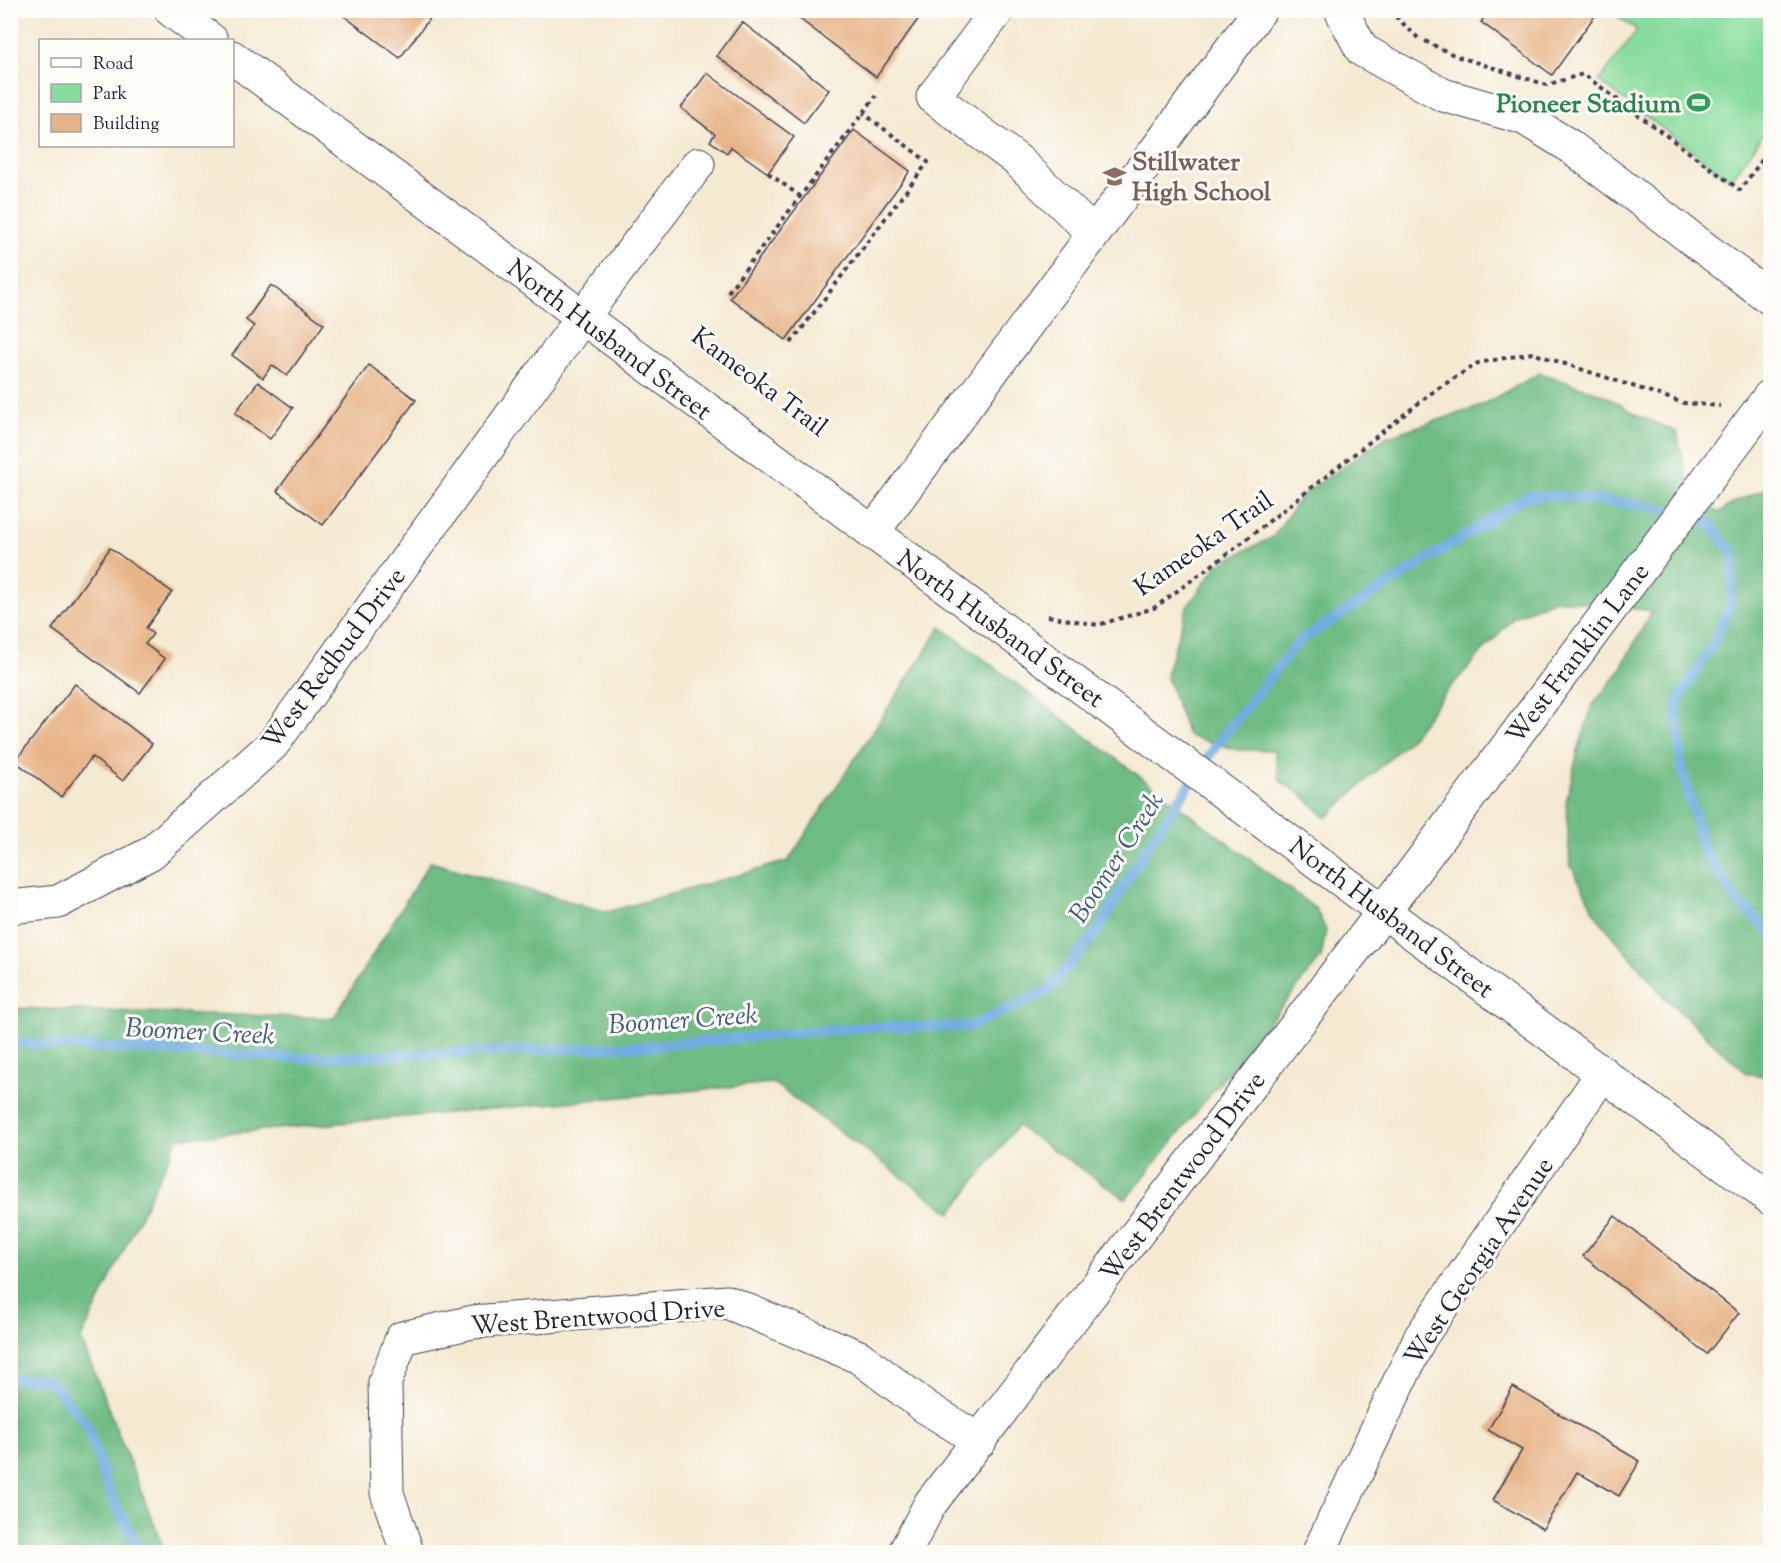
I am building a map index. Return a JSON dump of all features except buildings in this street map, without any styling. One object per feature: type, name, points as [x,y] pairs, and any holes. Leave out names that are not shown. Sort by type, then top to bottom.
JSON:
[{"type":"street","points":[[171,10],[210,39]]},
{"type":"street","points":[[998,10],[933,97],[1017,159],[1093,233]]},
{"type":"street","points":[[872,533],[1260,10]]},
{"type":"street","points":[[1341,10],[1362,50],[1443,95],[1524,118],[1568,145],[1770,298]]},
{"type":"street","name":"North Husband Street","points":[[234,58],[1770,1198]]},
{"type":"street","name":"West Redbud Drive","points":[[10,907],[58,902],[151,853],[272,745],[582,318],[698,164]]},
{"type":"street","name":"West Franklin Lane","points":[[1384,911],[1761,408]]},
{"type":"street","name":"West Brentwood Drive","points":[[905,1552],[930,1504],[1384,911]]},
{"type":"street","name":"West Georgia Avenue","points":[[1319,1552],[1420,1338],[1521,1196],[1603,1073]]},
{"type":"street","name":"West Brentwood Drive","points":[[407,1552],[387,1493],[385,1383],[402,1338],[473,1323],[727,1302],[859,1357],[924,1406],[980,1441]]},
{"type":"path","points":[[1389,10],[1416,37],[1456,56],[1547,85],[1583,74],[1740,190],[1770,149]]},
{"type":"path","points":[[728,292],[876,96]]},
{"type":"path","points":[[791,343],[928,162],[863,113]]},
{"type":"path","points":[[768,173],[800,196]]},
{"type":"path","name":"Kameoka Trail","points":[[1046,616],[1098,625],[1154,608],[1306,494],[1434,391],[1478,363],[1532,353],[1684,403],[1761,408]]},
{"type":"green space","name":"Pioneer Stadium","points":[[1610,11],[1770,11],[1770,125],[1731,180],[1599,81],[1637,30]]},
{"type":"green space","points":[[1540,373],[1604,395],[1639,416],[1677,432],[1689,486],[1718,513],[1737,501],[1770,487],[1770,1077],[1746,1073],[1664,997],[1598,918],[1570,864],[1566,802],[1592,706],[1618,673],[1652,611],[1555,599],[1514,617],[1446,692],[1409,740],[1326,818],[1301,794],[1280,781],[1274,750],[1238,750],[1188,736],[1166,675],[1187,607],[1218,564],[1273,537],[1302,495],[1388,436],[1476,408]]},
{"type":"green space","points":[[941,627],[1316,909],[1326,930],[1321,958],[1126,1199],[1017,1126],[951,1213],[773,1083],[178,1138],[81,1339],[165,1552],[11,1552],[11,1008],[334,1018],[430,862],[607,912],[788,861]]},
{"type":"waterway","name":"Boomer Creek","points":[[10,1043],[300,1058],[649,1046],[867,1027],[969,1027],[1049,990],[1099,929],[1145,850],[1218,743],[1298,642],[1527,496],[1561,496],[1655,507],[1708,522],[1734,554],[1731,603],[1715,641],[1677,703],[1681,765],[1703,849],[1736,900],[1770,932]]},
{"type":"waterway","name":"Boomer Creek","points":[[10,1379],[49,1380],[87,1425],[109,1492],[140,1552]]},
{"type":"place","name":"Pioneer Stadium","points":[[1699,103]]},
{"type":"place","name":"Stillwater High School","points":[[1114,176]]}]
